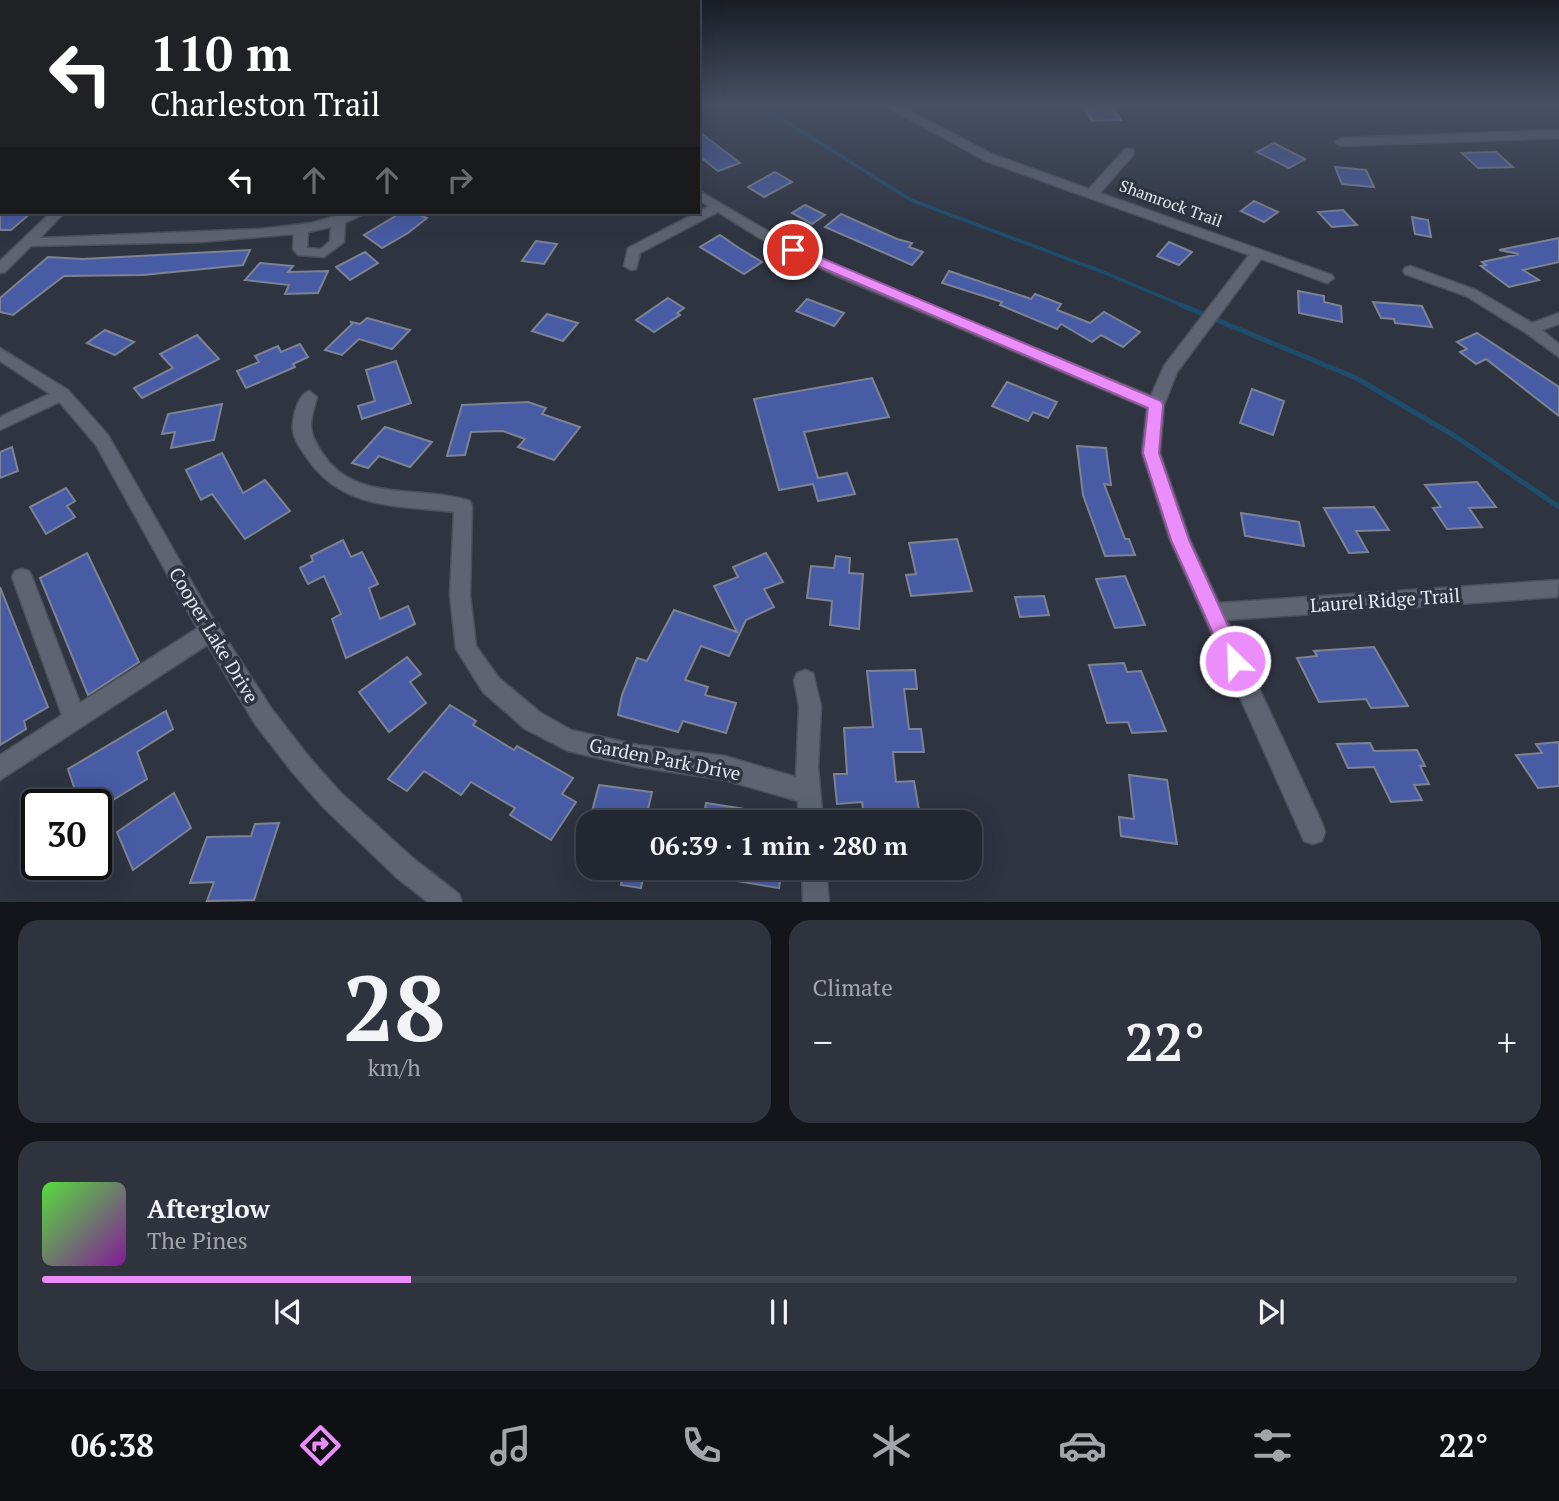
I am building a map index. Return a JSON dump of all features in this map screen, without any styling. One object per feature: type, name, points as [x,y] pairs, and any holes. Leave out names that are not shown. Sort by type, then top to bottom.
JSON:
[{"type":"street","name":"Shamrock Trail","points":[[971,148],[990,158],[1327,278]]},
{"type":"street","points":[[1093,194],[1129,152]]},
{"type":"street","points":[[700,195],[776,242],[839,272],[1156,405]]},
{"type":"street","points":[[631,267],[633,251],[718,207]]},
{"type":"street","points":[[0,269],[56,214]]},
{"type":"street","points":[[29,242],[158,240],[301,229],[357,214]]},
{"type":"street","points":[[301,229],[300,249],[303,252],[324,253],[337,242],[338,221]]},
{"type":"street","points":[[1258,253],[1170,370],[1156,405],[1151,453],[1180,540],[1313,832]]},
{"type":"street","points":[[1410,271],[1471,293],[1531,330],[1559,352]]},
{"type":"street","points":[[1531,330],[1559,318]]},
{"type":"street","name":"Cooper Lake Drive","points":[[0,353],[62,394],[95,432],[113,457],[211,632],[263,716],[301,765],[332,800],[405,868],[450,902]]},
{"type":"street","points":[[0,424],[62,394]]},
{"type":"street","name":"Garden Park Drive","points":[[309,397],[301,425],[305,442],[323,468],[337,481],[354,490],[463,506],[460,595],[466,649],[491,685],[533,721],[568,740],[638,757],[725,768],[808,793]]},
{"type":"street","points":[[22,578],[75,719]]},
{"type":"street","name":"Laurel Ridge Trail","points":[[1213,612],[1557,588]]},
{"type":"street","points":[[0,768],[211,632]]},
{"type":"street","points":[[805,680],[810,706],[810,810]]},
{"type":"street","points":[[815,880],[816,902]]},
{"type":"building","points":[[700,148],[720,148],[740,163],[718,171],[700,157]]},
{"type":"building","points":[[1264,148],[1284,148],[1305,159],[1289,168],[1257,152]]},
{"type":"building","points":[[1496,152],[1513,167],[1478,168],[1462,153]]},
{"type":"building","points":[[1335,167],[1366,170],[1374,187],[1342,184]]},
{"type":"building","points":[[775,172],[792,182],[764,197],[748,187]]},
{"type":"building","points":[[1254,201],[1278,212],[1264,222],[1241,211]]},
{"type":"building","points":[[805,205],[825,215],[812,224],[792,213]]},
{"type":"building","points":[[1343,210],[1357,225],[1332,227],[1318,212]]},
{"type":"building","points":[[0,214],[30,214],[11,230],[0,230]]},
{"type":"building","points":[[399,214],[418,214],[427,218],[382,248],[364,235]]},
{"type":"building","points":[[841,214],[912,243],[909,247],[923,252],[912,265],[825,227]]},
{"type":"building","points":[[1412,217],[1428,220],[1431,237],[1415,234]]},
{"type":"building","points":[[720,235],[762,262],[744,274],[700,247]]},
{"type":"building","points":[[1559,238],[1559,262],[1523,270],[1539,280],[1509,287],[1481,266],[1486,265],[1482,262],[1519,254],[1499,250]]},
{"type":"building","points":[[536,241],[557,244],[544,264],[522,261]]},
{"type":"building","points":[[1169,242],[1192,252],[1179,265],[1157,256]]},
{"type":"building","points":[[250,250],[243,265],[143,275],[64,276],[13,315],[0,312],[0,298],[48,257],[83,259]]},
{"type":"building","points":[[365,252],[378,263],[350,280],[336,267]]},
{"type":"building","points":[[260,263],[293,266],[288,272],[328,271],[318,293],[285,294],[289,285],[245,280]]},
{"type":"building","points":[[949,271],[1031,299],[1035,294],[1061,304],[1057,310],[1090,323],[1104,312],[1140,332],[1123,347],[1101,335],[1092,342],[1061,324],[1057,329],[1000,305],[1002,302],[942,283]]},
{"type":"building","points":[[1298,291],[1324,296],[1324,302],[1341,306],[1342,322],[1299,313]]},
{"type":"building","points":[[668,298],[684,308],[677,313],[680,315],[654,332],[636,320]]},
{"type":"building","points":[[807,299],[844,313],[834,326],[796,311]]},
{"type":"building","points":[[1373,302],[1422,306],[1432,327],[1395,323],[1394,319],[1381,318]]},
{"type":"building","points":[[547,314],[578,323],[563,341],[532,331]]},
{"type":"building","points":[[367,318],[410,330],[392,349],[359,339],[342,355],[325,350],[351,322],[360,324]]},
{"type":"building","points":[[105,330],[134,342],[115,355],[87,343]]},
{"type":"building","points":[[1477,333],[1559,387],[1559,416],[1486,359],[1476,364],[1460,352],[1467,349],[1457,342]]},
{"type":"building","points":[[197,335],[219,359],[142,398],[134,388],[173,368],[160,354]]},
{"type":"building","points":[[300,344],[308,357],[293,364],[295,367],[246,388],[237,371],[259,362],[255,356],[278,346],[281,352]]},
{"type":"building","points":[[396,361],[411,403],[362,419],[358,406],[375,401],[366,370]]},
{"type":"building","points":[[872,378],[889,417],[804,432],[818,478],[847,473],[855,494],[818,501],[813,484],[779,490],[754,399]]},
{"type":"building","points":[[1007,382],[1057,402],[1048,418],[1033,412],[1028,421],[992,406]]},
{"type":"building","points":[[1252,389],[1284,401],[1273,435],[1240,423]]},
{"type":"building","points":[[528,402],[546,408],[542,414],[580,427],[554,460],[518,447],[525,439],[503,431],[471,432],[465,455],[447,456],[462,405]]},
{"type":"building","points":[[222,404],[214,440],[171,448],[175,432],[162,434],[168,414]]},
{"type":"building","points":[[385,427],[432,442],[410,467],[379,456],[368,468],[352,463]]},
{"type":"building","points":[[1077,446],[1106,448],[1111,485],[1104,484],[1125,539],[1129,539],[1135,555],[1105,556],[1083,495]]},
{"type":"building","points":[[12,447],[18,471],[0,478],[0,452]]},
{"type":"building","points":[[222,453],[243,493],[265,480],[290,511],[245,539],[212,494],[201,500],[186,470]]},
{"type":"building","points":[[1477,482],[1496,507],[1469,508],[1482,527],[1447,529],[1433,508],[1441,507],[1425,485]]},
{"type":"building","points":[[66,488],[75,501],[67,506],[75,517],[46,534],[30,507]]},
{"type":"building","points":[[1374,507],[1389,530],[1356,531],[1368,552],[1349,553],[1324,508]]},
{"type":"building","points":[[1241,513],[1299,522],[1304,546],[1245,536]]},
{"type":"building","points":[[957,539],[972,591],[911,596],[906,575],[916,574],[909,543]]},
{"type":"building","points":[[343,540],[351,557],[362,552],[378,584],[369,588],[380,619],[408,606],[415,624],[346,658],[332,619],[341,614],[324,576],[308,584],[300,568],[313,561],[311,556]]},
{"type":"building","points":[[87,553],[139,662],[88,695],[40,578]]},
{"type":"building","points":[[766,553],[783,582],[764,589],[774,607],[746,620],[729,656],[701,646],[685,680],[708,687],[705,695],[736,703],[726,733],[683,721],[678,732],[618,715],[622,695],[637,658],[647,661],[674,610],[737,632],[714,586],[738,577],[733,567]]},
{"type":"building","points":[[836,556],[850,558],[849,573],[863,574],[859,629],[830,625],[832,601],[807,598],[811,566],[834,568]]},
{"type":"building","points":[[1125,576],[1145,625],[1115,628],[1096,579]]},
{"type":"building","points":[[0,587],[48,707],[24,721],[26,729],[0,745]]},
{"type":"building","points":[[1044,596],[1049,615],[1020,617],[1015,597]]},
{"type":"building","points":[[1374,647],[1408,706],[1371,708],[1366,699],[1319,702],[1297,658],[1317,656],[1314,651]]},
{"type":"building","points":[[407,657],[421,674],[410,682],[426,703],[389,732],[359,692]]},
{"type":"building","points":[[1124,663],[1127,672],[1141,671],[1166,731],[1132,733],[1128,722],[1107,723],[1089,665]]},
{"type":"building","points":[[915,670],[917,689],[904,689],[909,729],[921,729],[924,752],[893,752],[896,782],[914,781],[919,810],[863,810],[862,802],[837,804],[834,774],[847,774],[844,728],[873,727],[867,671]]},
{"type":"building","points":[[450,705],[476,721],[473,725],[514,750],[517,746],[573,778],[562,794],[576,802],[551,840],[510,815],[515,808],[471,782],[461,795],[424,771],[407,791],[388,779]]},
{"type":"building","points":[[166,711],[173,729],[137,752],[147,779],[112,801],[112,789],[75,789],[68,769]]},
{"type":"building","points":[[1559,742],[1559,786],[1538,788],[1516,755],[1542,753],[1536,744]]},
{"type":"building","points":[[1370,743],[1374,751],[1417,750],[1425,766],[1420,766],[1429,784],[1414,785],[1422,800],[1391,802],[1374,767],[1348,768],[1337,744]]},
{"type":"building","points":[[1129,775],[1167,780],[1177,844],[1121,836],[1119,817],[1134,819]]},
{"type":"building","points":[[599,785],[652,792],[648,810],[592,810]]},
{"type":"building","points":[[174,793],[191,828],[133,870],[117,832]]},
{"type":"building","points":[[706,803],[752,810],[705,810]]},
{"type":"building","points":[[279,823],[254,900],[207,901],[214,882],[190,883],[207,837],[251,836],[255,824]]},
{"type":"building","points":[[622,880],[643,880],[641,888],[621,885]]},
{"type":"building","points":[[730,880],[780,880],[779,888]]},
{"type":"waterway","points":[[828,148],[911,200],[1103,272],[1186,307]]},
{"type":"waterway","points":[[1181,305],[1356,378],[1455,436],[1559,507]]},
{"type":"route","points":[[793,250],[839,272],[1156,405],[1151,453],[1180,540],[1235,661]]}]
